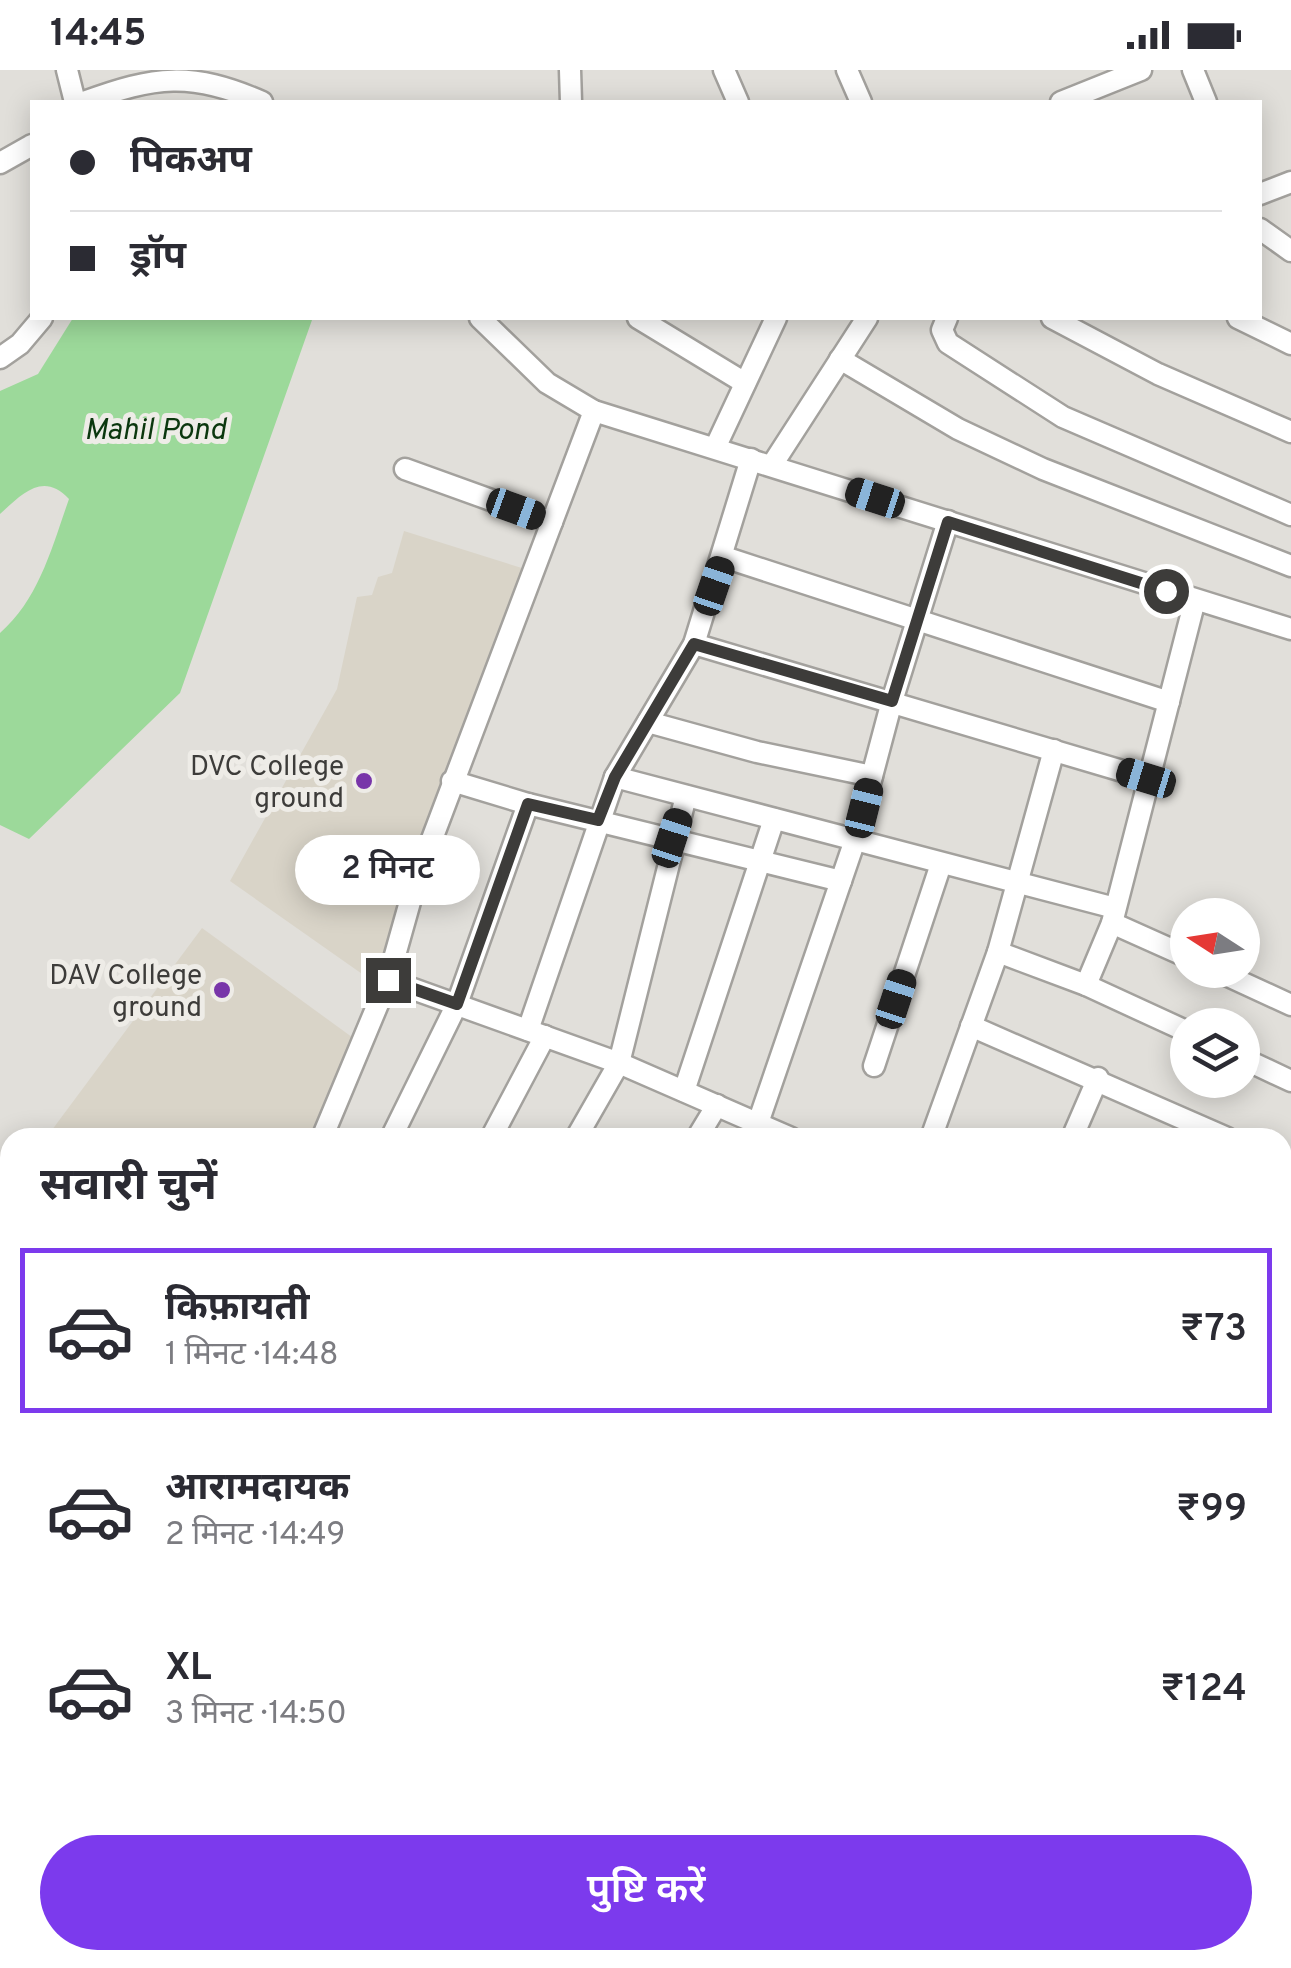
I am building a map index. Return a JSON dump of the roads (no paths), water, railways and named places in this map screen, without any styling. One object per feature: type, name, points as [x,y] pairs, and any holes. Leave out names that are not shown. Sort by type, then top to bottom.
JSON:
[{"type":"street","points":[[67,70],[75,100]]},
{"type":"street","points":[[570,70],[570,100]]},
{"type":"street","points":[[724,70],[737,100]]},
{"type":"street","points":[[848,70],[860,100]]},
{"type":"street","points":[[1072,100],[1107,94],[1142,70]]},
{"type":"street","points":[[1193,70],[1205,100]]},
{"type":"street","points":[[90,100],[128,86],[171,77],[202,80],[257,100]]},
{"type":"street","points":[[6,160],[30,146]]},
{"type":"street","points":[[6,160],[30,169]]},
{"type":"street","points":[[1262,193],[1291,182]]},
{"type":"street","points":[[1262,230],[1291,251]]},
{"type":"street","points":[[0,358],[20,344],[40,320]]},
{"type":"street","points":[[482,320],[547,383],[594,411],[1291,628]]},
{"type":"street","points":[[641,320],[745,383]]},
{"type":"street","points":[[714,448],[775,320]]},
{"type":"street","points":[[772,466],[866,320]]},
{"type":"street","points":[[946,320],[942,330],[948,343],[1063,417],[1291,515]]},
{"type":"street","points":[[1056,320],[1158,374],[1291,432]]},
{"type":"street","points":[[1242,320],[1291,344]]},
{"type":"street","points":[[840,359],[958,429],[1044,469],[1291,566]]},
{"type":"street","points":[[326,1128],[388,980],[415,884],[452,781],[594,411]]},
{"type":"street","points":[[495,1128],[537,1032],[598,820],[615,777],[694,644],[724,557],[751,459]]},
{"type":"street","points":[[405,469],[552,522]]},
{"type":"street","points":[[758,1123],[856,840],[892,701],[948,522]]},
{"type":"street","points":[[724,557],[1169,702]]},
{"type":"street","points":[[1086,985],[1114,915],[1146,778],[1195,600]]},
{"type":"street","points":[[694,644],[1146,778]]},
{"type":"street","points":[[648,722],[756,752],[872,776]]},
{"type":"street","points":[[935,1128],[998,952],[1054,750]]},
{"type":"street","points":[[615,777],[1017,883],[1114,915],[1170,948]]},
{"type":"street","points":[[452,781],[528,804],[841,881]]},
{"type":"street","points":[[582,1128],[619,1063],[672,838],[686,796]]},
{"type":"street","points":[[396,1128],[457,1004],[528,804]]},
{"type":"street","points":[[684,1092],[774,819]]},
{"type":"street","points":[[874,1066],[940,864]]},
{"type":"street","points":[[998,952],[1086,985],[1170,1024]]},
{"type":"street","points":[[388,980],[619,1063],[769,1128]]},
{"type":"street","points":[[1254,988],[1291,1005]]},
{"type":"street","points":[[971,1026],[1098,1078],[1181,1128]]},
{"type":"street","points":[[1260,1066],[1291,1081]]},
{"type":"street","points":[[1076,1128],[1098,1078]]},
{"type":"street","points":[[703,1128],[717,1105]]},
{"type":"water","name":"Mahil Pond","points":[[72,320],[312,320],[180,693],[29,839],[0,825],[0,633],[34,588],[69,499],[42,486],[25,493],[0,514],[0,391],[38,374]]},
{"type":"place","name":"DVC College ground","points":[[364,781]]},
{"type":"place","name":"DAV College ground","points":[[222,990]]}]
